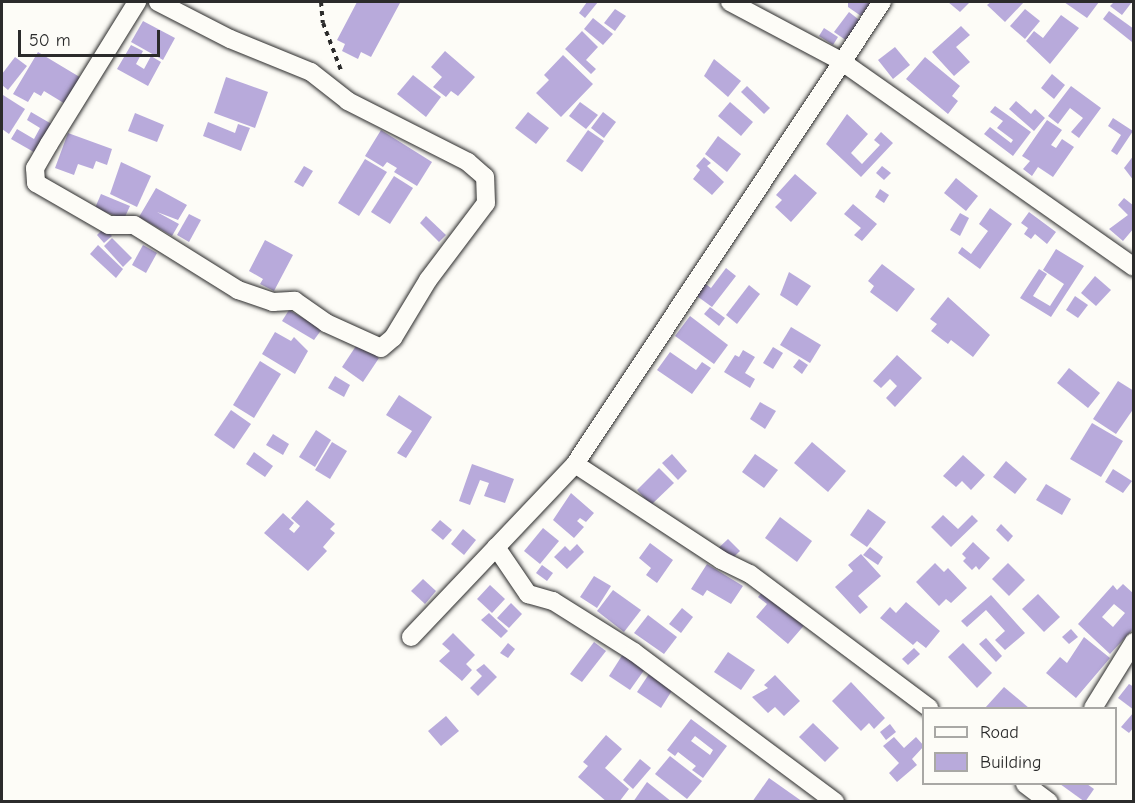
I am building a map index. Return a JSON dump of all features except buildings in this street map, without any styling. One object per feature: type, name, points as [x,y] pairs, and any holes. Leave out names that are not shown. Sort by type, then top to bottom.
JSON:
[{"type":"street","points":[[137,2],[48,144],[35,168],[36,183],[109,225],[134,225],[238,290],[273,302],[295,301],[326,323],[381,348],[393,338],[428,280],[486,203],[485,177],[468,162],[348,101],[311,72],[230,39],[158,2]]},
{"type":"street","points":[[730,2],[841,61],[1134,267]]},
{"type":"street","points":[[411,637],[575,464],[882,2]]},
{"type":"street","points":[[575,464],[759,581],[928,707]]},
{"type":"street","points":[[496,547],[528,594],[553,601],[634,652],[835,801]]},
{"type":"street","points":[[1094,707],[1134,642]]},
{"type":"street","points":[[1028,785],[1043,795]]},
{"type":"path","points":[[321,2],[324,23],[348,101]]}]
